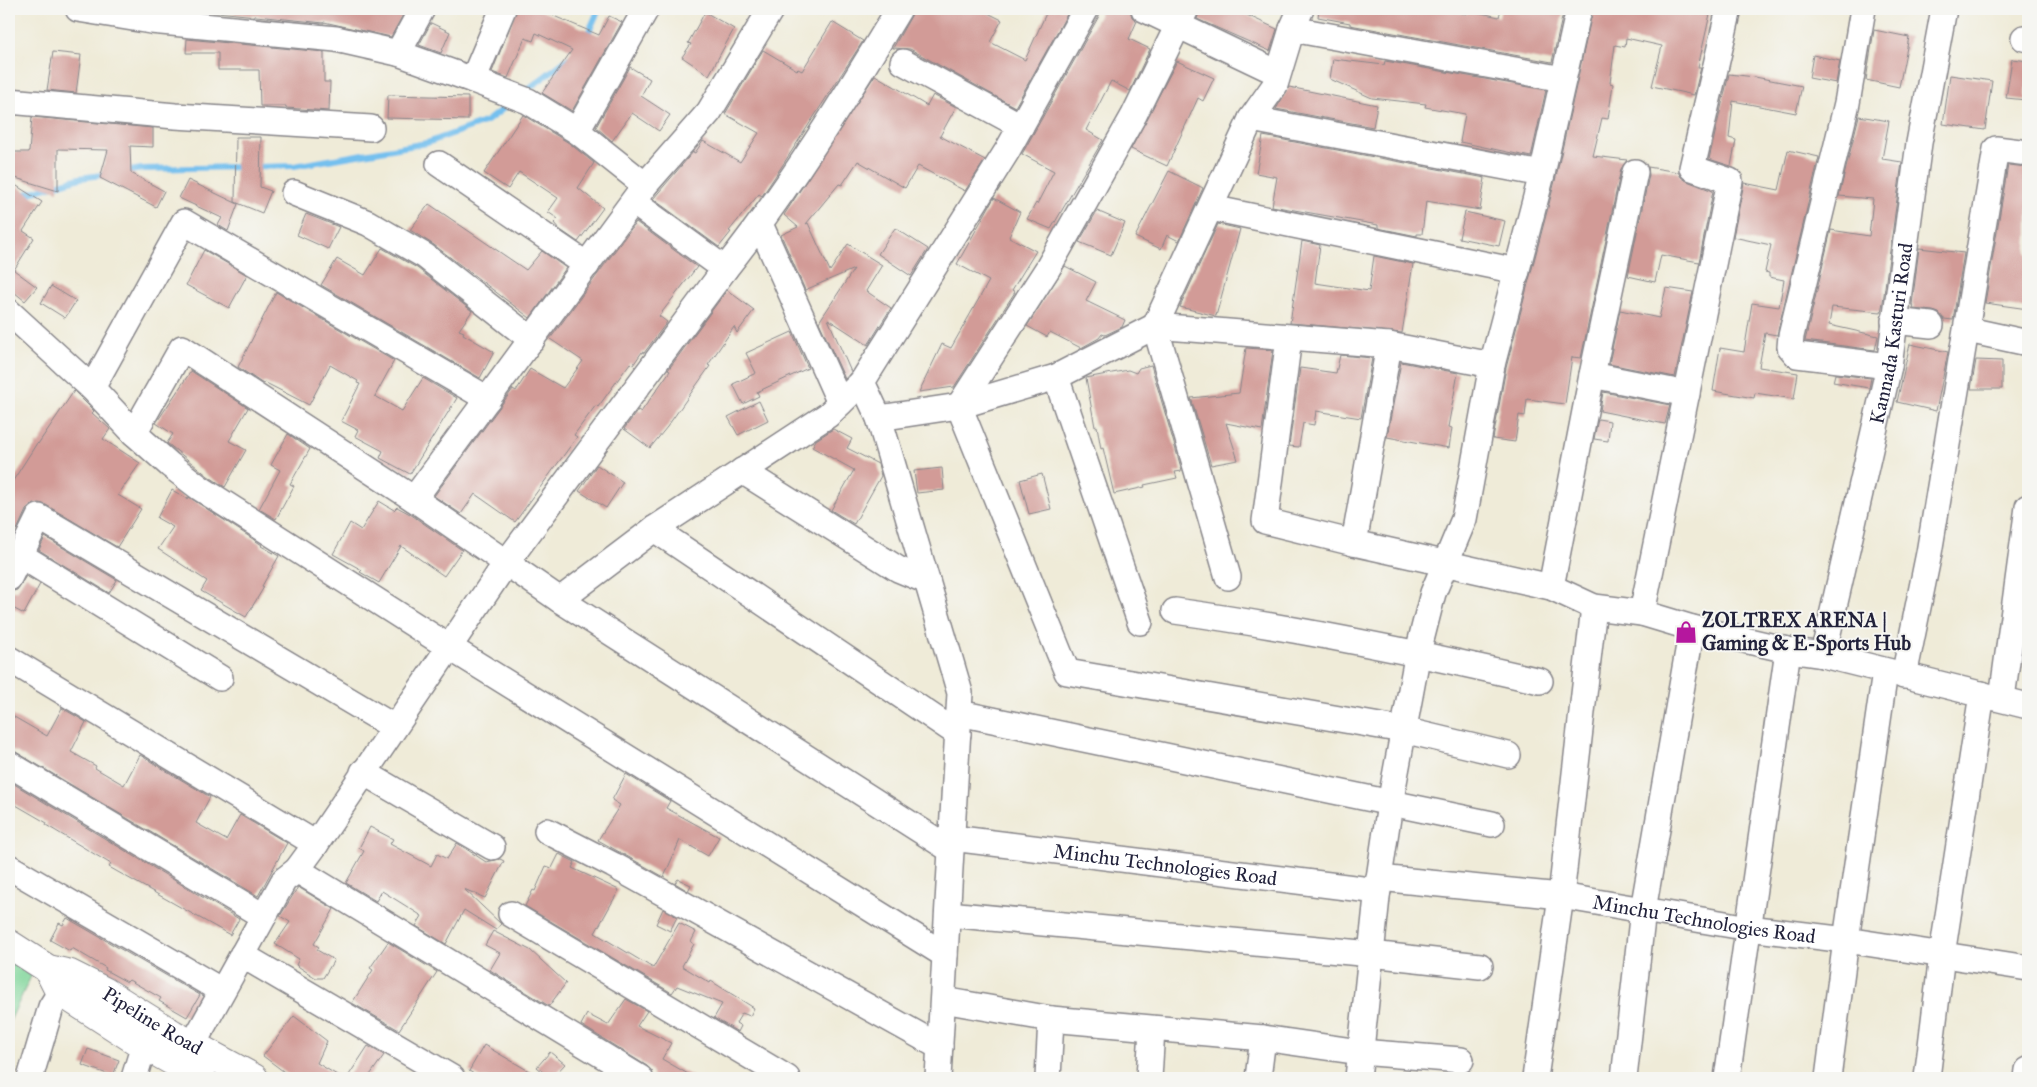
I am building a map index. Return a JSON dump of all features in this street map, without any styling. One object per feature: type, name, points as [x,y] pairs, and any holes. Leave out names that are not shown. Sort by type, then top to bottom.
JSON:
[{"type":"main road","name":"Pipeline Road","points":[[9,944],[60,978],[144,1045],[202,1078]]},
{"type":"main road","name":"Pipeline Road","points":[[60,978],[104,991],[173,1034],[254,1078]]},
{"type":"street","points":[[78,9],[151,22],[336,39],[398,53],[518,97],[577,131],[639,194],[724,269]]},
{"type":"street","points":[[398,53],[422,9]]},
{"type":"street","points":[[473,80],[503,9]]},
{"type":"street","points":[[577,131],[646,9]]},
{"type":"street","points":[[414,499],[639,194],[709,112],[771,9]]},
{"type":"street","points":[[193,1044],[284,880],[297,870],[316,844],[506,563],[724,269],[760,224],[841,104],[899,9]]},
{"type":"street","points":[[560,600],[654,529],[828,415],[862,382],[1020,126],[1086,9]]},
{"type":"street","points":[[1144,9],[1182,17],[1278,73]]},
{"type":"street","points":[[1358,1078],[1379,884],[1390,804],[1418,652],[1433,593],[1464,519],[1492,365],[1542,174],[1579,9]]},
{"type":"street","points":[[1642,613],[1730,181],[1692,168],[1729,9]]},
{"type":"street","points":[[1863,9],[1847,103],[1791,336],[1790,347],[1797,355],[1889,366]]},
{"type":"street","name":"Kannada Kasturi Road","points":[[1823,655],[1889,366],[1919,143],[1944,9]]},
{"type":"street","points":[[959,406],[1048,268],[1134,115],[1182,17]]},
{"type":"street","points":[[1228,577],[1155,326],[1251,119],[1275,85],[1296,19],[1563,78]]},
{"type":"street","points":[[903,62],[1020,126]]},
{"type":"street","points":[[9,101],[175,116],[371,128]]},
{"type":"street","points":[[1251,119],[1542,174]]},
{"type":"street","points":[[1828,1078],[1846,940],[1895,674],[1930,553],[1968,330],[1996,149],[2028,153]]},
{"type":"street","points":[[439,164],[586,265]]},
{"type":"street","points":[[1551,587],[1592,375],[1636,172]]},
{"type":"street","points":[[294,193],[368,223],[425,256],[532,340]]},
{"type":"street","points":[[1211,208],[1517,271]]},
{"type":"street","points":[[92,388],[184,222],[488,399]]},
{"type":"street","points":[[760,224],[840,403]]},
{"type":"street","points":[[9,312],[92,388],[134,433],[170,466],[230,508],[449,647],[945,955]]},
{"type":"street","points":[[1894,321],[1931,326]]},
{"type":"street","points":[[879,418],[959,406],[1056,377],[1155,326],[1389,345],[1492,365]]},
{"type":"street","points":[[1968,330],[2028,343]]},
{"type":"street","points":[[1288,338],[1265,521],[1551,587],[1594,607],[1642,613],[1692,628],[1788,650],[1823,655],[2028,706]]},
{"type":"street","points":[[1354,543],[1389,345]]},
{"type":"street","points":[[134,433],[182,348],[414,499],[560,600],[952,844]]},
{"type":"street","points":[[1592,375],[1686,394]]},
{"type":"street","points":[[1056,377],[1140,622]]},
{"type":"street","points":[[862,382],[879,418],[960,693],[938,1078]]},
{"type":"street","points":[[959,406],[1067,672],[1403,730],[1508,755]]},
{"type":"street","points":[[742,471],[898,569],[927,581]]},
{"type":"street","points":[[1927,1078],[1942,955],[2028,507]]},
{"type":"street","points":[[9,578],[18,546],[39,517],[394,727]]},
{"type":"street","points":[[654,529],[959,724],[1492,824]]},
{"type":"street","points":[[18,546],[220,678]]},
{"type":"street","points":[[1535,1078],[1561,896],[1594,607]]},
{"type":"street","points":[[1175,611],[1242,620],[1418,652],[1540,681]]},
{"type":"street","points":[[1624,1078],[1642,910],[1692,628]]},
{"type":"street","points":[[1727,1078],[1788,650]]},
{"type":"street","points":[[9,658],[316,844]]},
{"type":"street","points":[[9,764],[263,916]]},
{"type":"street","points":[[363,772],[492,847]]},
{"type":"street","points":[[547,831],[613,865],[940,1047]]},
{"type":"street","name":"Minchu Technologies Road","points":[[952,844],[1379,884],[1561,896],[1749,928],[1846,940],[2028,968]]},
{"type":"street","points":[[9,867],[222,991]]},
{"type":"street","points":[[297,870],[640,1078]]},
{"type":"street","points":[[511,914],[787,1078]]},
{"type":"street","points":[[948,914],[1480,966]]},
{"type":"street","points":[[242,955],[452,1078]]},
{"type":"street","points":[[30,1078],[60,978]]},
{"type":"street","points":[[943,1000],[1052,1019],[1263,1038],[1360,1052],[1460,1060]]},
{"type":"street","points":[[1048,1078],[1052,1019]]},
{"type":"street","points":[[1149,1078],[1152,1028]]},
{"type":"street","points":[[1258,1078],[1263,1038]]},
{"type":"street","points":[[134,1078],[144,1045]]},
{"type":"street","points":[[2027,1078],[2028,1070]]},
{"type":"green space","points":[[9,941],[33,972],[9,1023]]},
{"type":"building","points":[[188,9],[399,9],[405,11],[391,37],[324,22]]},
{"type":"building","points":[[517,9],[537,9],[599,35],[609,16],[622,22],[572,111],[542,93],[572,50],[536,33],[533,41],[525,38],[508,78],[492,72]]},
{"type":"building","points":[[913,9],[980,9],[1002,20],[990,42],[1025,60],[1048,9],[1070,9],[1015,107],[910,49],[893,48]]},
{"type":"building","points":[[1100,9],[1130,9],[1132,17],[1137,21],[1129,39],[1150,49],[1130,91],[1111,81],[1086,130],[1103,140],[1051,229],[1027,219],[1054,171],[1022,154],[1099,16]]},
{"type":"building","points":[[1200,9],[1234,9],[1277,29],[1270,51],[1197,19]]},
{"type":"building","points":[[1319,9],[1439,9],[1467,14],[1468,10],[1499,17],[1501,9],[1564,9],[1552,62],[1350,25],[1350,23],[1318,17]]},
{"type":"building","points":[[1593,9],[1707,9],[1707,13],[1710,14],[1698,67],[1701,67],[1694,95],[1652,86],[1662,46],[1626,38],[1625,47],[1615,45],[1610,83],[1613,84],[1608,119],[1602,118],[1593,156],[1627,160],[1621,169],[1581,358],[1572,357],[1565,404],[1527,399],[1525,416],[1519,415],[1515,442],[1493,439],[1506,368],[1556,177]]},
{"type":"building","points":[[705,12],[734,29],[709,75],[682,57],[691,44],[688,43]]},
{"type":"building","points":[[832,22],[863,41],[762,196],[759,194],[729,231],[731,232],[719,247],[653,199],[693,152],[695,153],[703,141],[740,162],[759,133],[725,114],[763,50],[802,71]]},
{"type":"building","points":[[431,23],[450,32],[441,53],[419,45]]},
{"type":"building","points":[[1874,30],[1909,37],[1899,87],[1866,80]]},
{"type":"building","points":[[187,39],[324,52],[324,82],[330,82],[329,111],[286,108],[286,106],[260,106],[259,70],[218,70],[218,53],[186,53]]},
{"type":"building","points":[[53,52],[81,55],[76,93],[47,90]]},
{"type":"building","points":[[1813,55],[1840,61],[1836,83],[1809,78]]},
{"type":"building","points":[[1333,59],[1384,65],[1385,61],[1546,90],[1531,157],[1460,142],[1465,114],[1425,107],[1426,104],[1372,98],[1330,79]]},
{"type":"building","points":[[2012,59],[2028,61],[2026,100],[2006,98]]},
{"type":"building","points":[[1177,61],[1214,78],[1203,101],[1198,98],[1167,166],[1131,149]]},
{"type":"building","points":[[630,67],[650,79],[641,96],[670,115],[659,131],[632,113],[612,141],[596,127]]},
{"type":"building","points":[[1729,74],[1802,86],[1796,113],[1733,101],[1729,138],[1736,140],[1731,166],[1709,159]]},
{"type":"building","points":[[875,75],[927,106],[933,95],[956,107],[940,136],[985,160],[965,191],[918,166],[905,188],[858,161],[842,185],[839,184],[806,224],[808,223],[830,271],[848,244],[882,265],[866,291],[891,308],[868,345],[828,319],[851,372],[845,379],[819,322],[854,269],[805,290],[781,235],[798,227],[784,215]]},
{"type":"building","points":[[1950,75],[1992,81],[1985,130],[1943,124]]},
{"type":"building","points":[[1289,87],[1377,105],[1373,127],[1276,109]]},
{"type":"building","points":[[388,95],[468,97],[468,120],[387,118]]},
{"type":"building","points":[[523,115],[569,143],[594,163],[578,188],[603,208],[578,242],[559,229],[554,223],[558,219],[548,212],[558,198],[519,172],[508,189],[484,173]]},
{"type":"building","points":[[1859,116],[1889,121],[1882,159],[1902,162],[1883,302],[1881,312],[1832,307],[1829,325],[1878,336],[1875,350],[1805,341],[1831,230],[1869,236],[1873,199],[1839,196]]},
{"type":"building","points":[[32,117],[153,128],[153,147],[130,146],[131,173],[164,191],[156,207],[100,178],[108,150],[58,149],[58,191],[9,176],[9,152],[29,152]]},
{"type":"building","points":[[1263,136],[1485,178],[1480,210],[1426,201],[1422,234],[1417,234],[1417,236],[1378,228],[1378,225],[1272,206],[1277,177],[1256,173]]},
{"type":"building","points":[[236,137],[261,137],[260,187],[271,191],[262,213],[235,202]]},
{"type":"building","points":[[1788,150],[1819,157],[1777,335],[1765,333],[1759,367],[1798,373],[1794,399],[1755,393],[1754,398],[1713,391],[1720,348],[1744,352],[1752,303],[1779,307],[1784,280],[1769,277],[1769,273],[1765,272],[1771,245],[1733,237],[1744,183],[1779,190]]},
{"type":"building","points":[[2008,165],[2028,167],[2028,238],[2026,254],[2028,254],[2028,309],[1985,303]]},
{"type":"building","points":[[1648,167],[1678,172],[1687,181],[1713,191],[1699,262],[1661,255],[1655,282],[1628,276],[1649,175]]},
{"type":"building","points":[[1169,171],[1203,188],[1179,241],[1167,235],[1161,249],[1135,237]]},
{"type":"building","points":[[188,180],[238,204],[228,231],[218,225],[222,218],[179,198]]},
{"type":"building","points":[[9,181],[42,202],[23,231],[34,238],[14,270],[37,287],[25,301],[9,288]]},
{"type":"building","points":[[994,198],[1020,212],[1009,237],[1036,251],[1012,290],[1015,292],[954,387],[919,392],[942,344],[951,348],[989,281],[957,264]]},
{"type":"building","points":[[429,204],[526,270],[542,251],[566,268],[530,318],[434,245],[410,230]]},
{"type":"building","points":[[1097,211],[1125,223],[1111,255],[1079,242]]},
{"type":"building","points":[[1465,212],[1505,221],[1499,246],[1459,238]]},
{"type":"building","points":[[306,214],[339,227],[328,249],[297,235]]},
{"type":"building","points":[[636,222],[697,267],[659,316],[667,322],[644,353],[642,352],[633,365],[630,363],[598,407],[596,405],[574,435],[577,437],[515,522],[475,494],[461,514],[434,496],[513,389],[516,391],[530,369],[563,388],[583,361],[550,339]]},
{"type":"building","points":[[1218,224],[1240,229],[1216,316],[1180,307]]},
{"type":"building","points":[[895,228],[928,249],[911,276],[878,254]]},
{"type":"building","points":[[1302,241],[1320,245],[1315,283],[1369,291],[1374,256],[1413,264],[1402,333],[1290,323]]},
{"type":"building","points":[[382,248],[417,268],[472,311],[459,330],[494,352],[480,378],[321,285],[337,259],[365,275]]},
{"type":"building","points":[[1919,248],[1964,253],[1953,320],[1944,319],[1939,313],[1933,311],[1913,309]]},
{"type":"building","points":[[204,250],[247,275],[229,308],[186,285]]},
{"type":"building","points":[[1065,266],[1096,282],[1086,301],[1125,320],[1122,327],[1105,335],[1102,334],[1099,338],[1081,348],[1050,332],[1047,337],[1027,326]]},
{"type":"building","points":[[51,286],[76,301],[65,318],[41,303]]},
{"type":"building","points":[[1666,288],[1693,292],[1675,377],[1609,364],[1620,310],[1659,318]]},
{"type":"building","points":[[727,290],[754,310],[737,333],[734,327],[708,365],[710,366],[650,448],[624,429],[638,410],[641,412],[670,371],[668,370]]},
{"type":"building","points":[[276,292],[394,361],[375,396],[402,411],[423,378],[457,398],[410,474],[380,458],[383,451],[355,436],[358,430],[341,421],[360,384],[357,383],[358,381],[330,365],[309,405],[264,382],[263,384],[238,367]]},
{"type":"building","points":[[792,332],[808,368],[757,392],[759,396],[743,404],[733,384],[756,373],[746,353]]},
{"type":"building","points":[[1910,344],[1948,352],[1936,411],[1897,402]]},
{"type":"building","points":[[1246,348],[1273,350],[1262,430],[1226,423],[1238,460],[1211,465],[1191,398],[1239,393]]},
{"type":"building","points":[[1340,355],[1372,358],[1361,418],[1316,411],[1314,425],[1303,423],[1299,447],[1289,446],[1300,368],[1336,373]]},
{"type":"building","points":[[1976,360],[2002,361],[2002,389],[1971,389]]},
{"type":"building","points":[[1401,362],[1458,373],[1448,427],[1452,428],[1449,448],[1387,437]]},
{"type":"building","points":[[1151,365],[1182,471],[1175,472],[1177,478],[1114,494],[1103,448],[1101,449],[1097,426],[1095,427],[1086,378],[1128,370],[1136,373],[1139,368]]},
{"type":"building","points":[[191,371],[248,408],[229,441],[246,450],[225,487],[208,476],[167,443],[173,434],[156,423]]},
{"type":"building","points":[[1835,374],[1871,378],[1869,388],[1833,382]]},
{"type":"building","points":[[74,391],[94,411],[92,413],[110,429],[103,439],[140,463],[118,495],[141,509],[117,547],[46,505],[39,503],[32,505],[26,510],[17,530],[9,525],[9,487]]},
{"type":"building","points":[[1603,392],[1670,405],[1665,424],[1600,411]]},
{"type":"building","points":[[759,401],[768,420],[738,435],[728,417]]},
{"type":"building","points":[[1598,419],[1610,421],[1608,441],[1594,439]]},
{"type":"building","points":[[833,429],[852,439],[847,448],[878,464],[881,476],[854,524],[831,510],[854,470],[812,447],[816,440]]},
{"type":"building","points":[[288,434],[310,449],[290,484],[294,486],[276,519],[259,509],[280,470],[271,465]]},
{"type":"building","points":[[597,465],[623,482],[606,508],[579,491]]},
{"type":"building","points":[[942,468],[944,490],[917,493],[914,471]]},
{"type":"building","points":[[1042,474],[1051,509],[1029,514],[1020,480]]},
{"type":"building","points":[[172,490],[188,499],[189,497],[261,546],[279,556],[262,586],[264,587],[246,617],[201,591],[207,581],[158,549],[173,527],[157,518]]},
{"type":"building","points":[[379,501],[394,510],[397,507],[410,514],[462,550],[444,576],[401,546],[379,583],[360,572],[362,570],[333,554],[350,523],[361,530]]},
{"type":"building","points":[[45,537],[117,580],[109,593],[39,550]]},
{"type":"building","points":[[26,576],[40,584],[24,614],[9,606],[9,592],[17,590]]},
{"type":"building","points":[[62,708],[86,722],[71,752],[96,766],[95,768],[124,785],[140,755],[210,797],[196,823],[226,840],[240,815],[287,843],[258,896],[16,752],[9,750],[9,714],[47,736]]},
{"type":"building","points":[[626,774],[670,801],[666,808],[719,837],[708,856],[680,840],[664,877],[598,840],[620,805],[612,800]]},
{"type":"building","points":[[9,781],[239,919],[230,935],[109,867],[111,864],[9,801]]},
{"type":"building","points":[[370,827],[393,839],[390,844],[431,866],[437,854],[447,859],[457,843],[486,862],[500,859],[504,861],[485,898],[464,889],[501,924],[496,930],[464,910],[446,944],[416,926],[422,916],[382,891],[376,901],[346,883],[364,851],[359,848]]},
{"type":"building","points":[[559,854],[575,862],[572,868],[619,890],[595,933],[653,968],[679,923],[696,932],[691,942],[694,944],[682,966],[710,983],[711,981],[754,1008],[750,1016],[742,1013],[736,1023],[741,1026],[738,1032],[714,1018],[722,1004],[677,986],[672,993],[525,906],[533,890],[535,891],[546,866],[552,868]]},
{"type":"building","points":[[678,879],[691,885],[688,891],[675,883]]},
{"type":"building","points":[[298,887],[334,909],[314,944],[319,947],[317,950],[334,960],[323,978],[316,978],[296,965],[299,959],[275,944],[290,922],[280,916]]},
{"type":"building","points":[[663,909],[677,917],[670,931],[656,924]]},
{"type":"building","points":[[67,918],[200,995],[187,1017],[159,1001],[161,998],[129,980],[127,982],[105,970],[106,968],[72,948],[70,951],[50,940],[59,923],[63,925]]},
{"type":"building","points":[[493,931],[530,950],[566,983],[549,1006],[490,970],[500,953],[485,945]]},
{"type":"building","points":[[388,942],[437,972],[399,1030],[352,1003],[373,970],[370,968]]},
{"type":"building","points":[[626,999],[647,1011],[637,1026],[671,1043],[662,1059],[695,1078],[654,1078],[652,1071],[647,1066],[581,1025],[587,1014],[608,1025]]},
{"type":"building","points":[[294,1016],[327,1041],[317,1063],[342,1078],[295,1078],[263,1056]]},
{"type":"building","points":[[484,1045],[541,1078],[481,1078],[469,1071]]},
{"type":"building","points":[[368,1046],[384,1055],[368,1078],[347,1078]]},
{"type":"building","points":[[88,1049],[119,1060],[113,1076],[82,1065]]},
{"type":"building","points":[[550,1052],[565,1064],[552,1078],[537,1067]]},
{"type":"waterway","points":[[586,38],[599,9]]},
{"type":"waterway","points":[[523,93],[569,58]]},
{"type":"waterway","points":[[254,167],[294,166],[427,143],[487,121],[513,101]]},
{"type":"waterway","points":[[124,172],[142,169],[244,167]]},
{"type":"waterway","points":[[9,199],[80,178],[109,174]]},
{"type":"place","name":"ZOLTREX ARENA | Gaming & E-Sports Hub","points":[[1686,632]]}]
